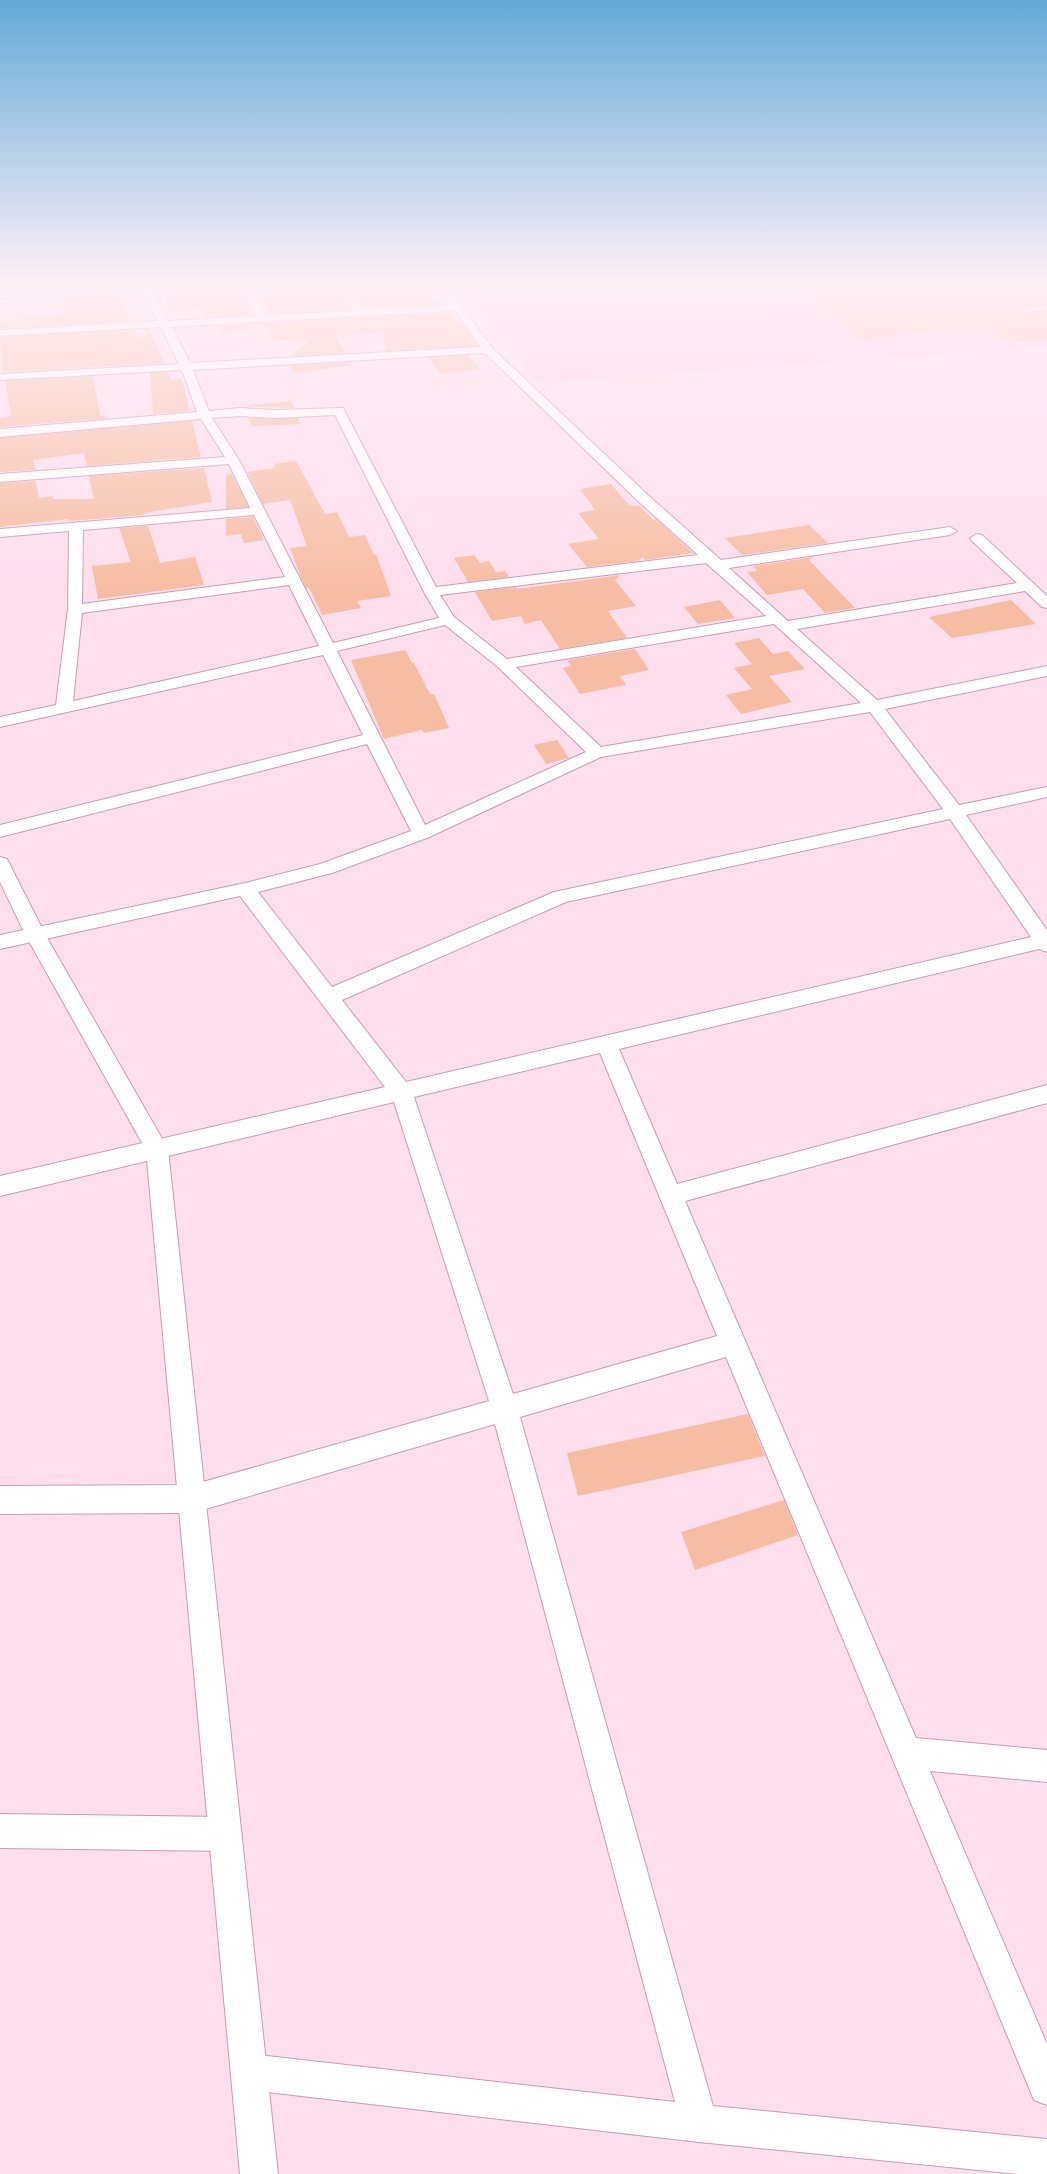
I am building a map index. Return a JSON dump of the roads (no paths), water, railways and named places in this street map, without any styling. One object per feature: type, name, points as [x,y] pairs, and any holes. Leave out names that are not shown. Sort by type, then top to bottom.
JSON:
[{"type":"street","points":[[194,386],[204,415],[233,460],[421,834]]},
{"type":"street","points":[[0,1186],[606,1043],[1046,942],[954,811],[874,706],[644,499],[526,386]]},
{"type":"street","points":[[0,433],[240,412],[275,414],[339,411],[431,592],[448,620],[504,664],[597,753]]},
{"type":"street","points":[[0,478],[233,460]]},
{"type":"street","points":[[0,533],[259,511]]},
{"type":"street","points":[[64,708],[76,609],[76,527]]},
{"type":"street","points":[[431,592],[714,561],[950,531]]},
{"type":"street","points":[[977,538],[1047,604]]},
{"type":"street","points":[[76,609],[294,580]]},
{"type":"street","points":[[504,664],[1028,586]]},
{"type":"street","points":[[0,722],[328,649],[448,620]]},
{"type":"street","points":[[0,942],[36,936],[246,889],[325,869],[421,834],[597,753],[874,706],[1047,671]]},
{"type":"street","points":[[0,831],[373,736]]},
{"type":"street","points":[[329,996],[561,896],[1047,792]]},
{"type":"street","points":[[0,862],[36,936],[157,1148],[259,2174]]},
{"type":"street","points":[[246,889],[401,1091],[504,1410],[699,2123]]},
{"type":"street","points":[[606,1043],[1047,2087]]},
{"type":"street","points":[[671,1195],[1047,1094]]},
{"type":"street","points":[[0,1500],[192,1499],[733,1343]]},
{"type":"street","points":[[906,1753],[1047,1766]]},
{"type":"street","points":[[0,1831],[225,1834]]},
{"type":"street","points":[[249,2072],[699,2123],[1047,2158]]}]
